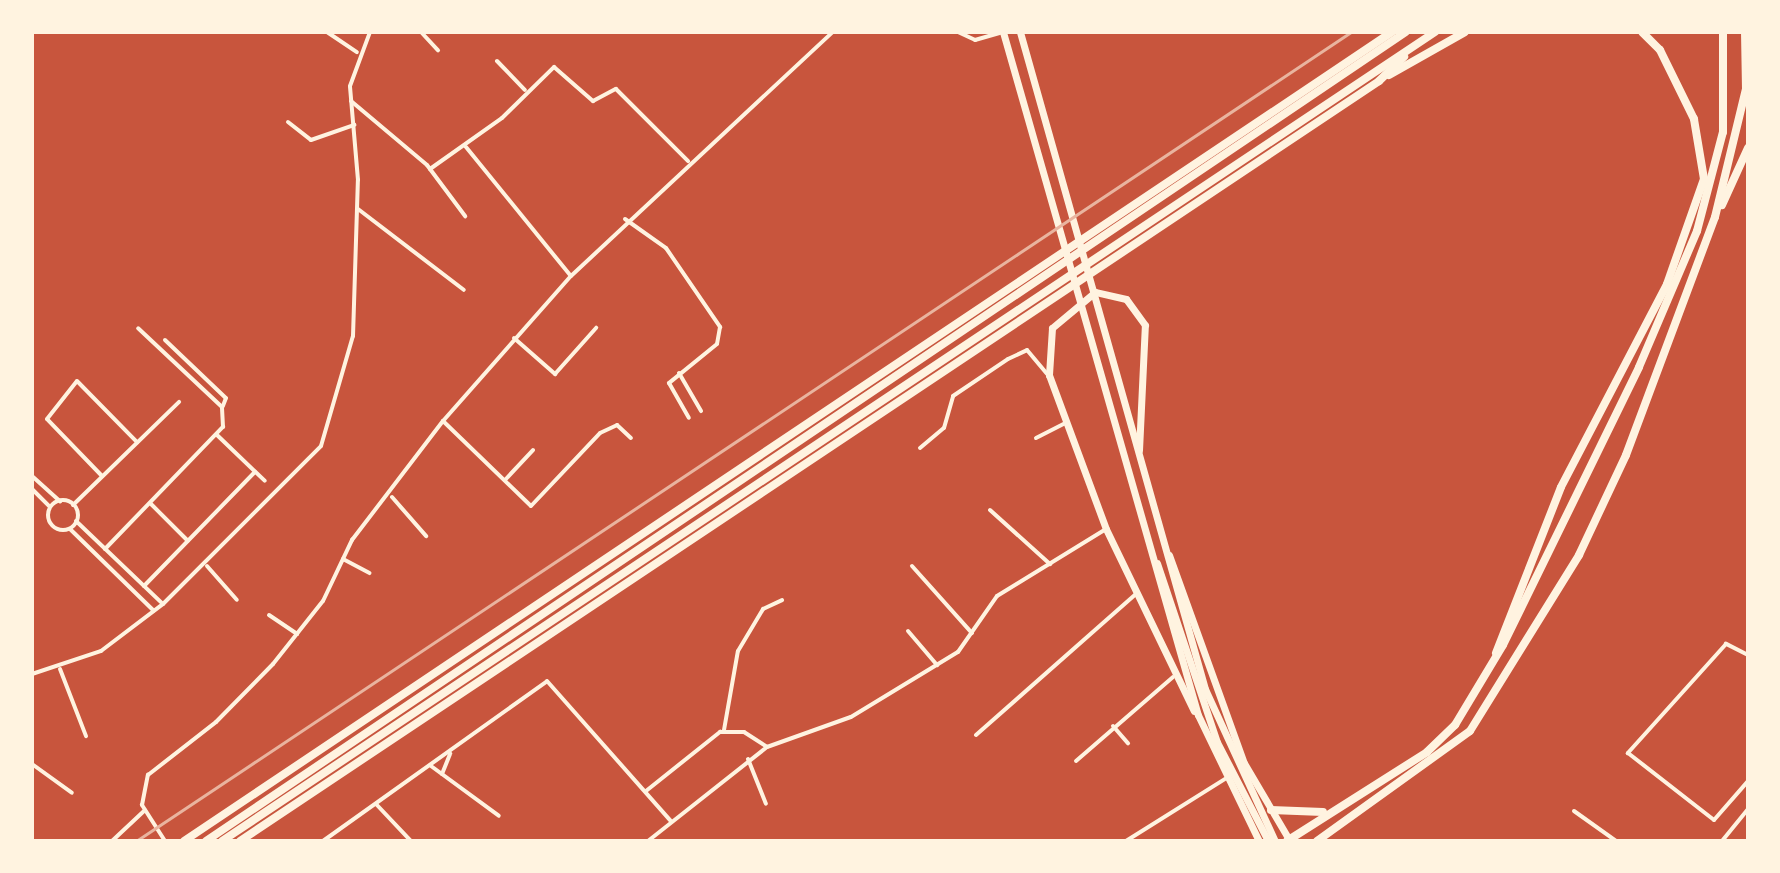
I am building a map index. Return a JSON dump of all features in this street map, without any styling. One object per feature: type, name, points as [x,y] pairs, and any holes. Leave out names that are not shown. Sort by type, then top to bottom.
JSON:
[{"type":"highway","points":[[184,841],[1392,32]]},
{"type":"highway","points":[[206,841],[1406,32]]},
{"type":"highway","points":[[222,841],[1435,32]]},
{"type":"highway","points":[[1379,81],[1441,32]]},
{"type":"highway","points":[[240,841],[1379,81],[1465,32]]},
{"type":"highway","points":[[1494,662],[1545,523],[1667,284],[1704,179],[1694,119],[1660,50],[1642,32]]},
{"type":"highway","points":[[1289,840],[1324,812],[1427,752],[1455,725],[1494,662],[1639,367],[1697,231],[1723,132],[1723,32]]},
{"type":"highway","points":[[1715,217],[1746,89],[1745,32]]},
{"type":"highway","points":[[1317,841],[1457,744],[1497,690],[1601,510],[1715,217],[1748,148]]},
{"type":"highway","points":[[1271,810],[1324,812]]},
{"type":"highway","points":[[1327,841],[1335,830]]},
{"type":"main road","points":[[1003,32],[1198,715],[1225,779],[1257,838],[1270,835],[1278,822]]},
{"type":"main road","points":[[1020,32],[1165,546],[1233,735],[1289,840]]},
{"type":"main road","points":[[1139,450],[1146,340],[1133,304],[1102,291],[1062,315],[1047,341],[1049,375],[1106,529],[1173,677],[1198,715]]},
{"type":"main road","points":[[1165,546],[1167,576],[1217,742],[1268,841]]},
{"type":"main road","points":[[1149,547],[1167,576],[1216,722],[1275,841]]},
{"type":"street","points":[[327,32],[357,52]]},
{"type":"street","points":[[32,674],[60,669],[101,651],[163,604],[207,566],[299,474],[334,418],[353,336],[358,209],[351,101],[357,52],[370,32]]},
{"type":"street","points":[[421,32],[438,50]]},
{"type":"street","points":[[165,841],[145,810],[141,788],[148,775],[216,722],[297,634],[343,559],[392,497],[443,421],[571,276],[625,219],[833,32]]},
{"type":"street","points":[[958,32],[975,40],[1003,32]]},
{"type":"street","points":[[497,61],[525,90]]},
{"type":"street","points":[[430,169],[466,147],[525,90],[554,67],[593,101],[616,89],[689,161]]},
{"type":"street","points":[[351,101],[430,169],[465,216]]},
{"type":"street","points":[[288,122],[311,140],[354,125]]},
{"type":"street","points":[[466,147],[571,276]]},
{"type":"street","points":[[358,209],[464,290]]},
{"type":"street","points":[[625,219],[666,248],[720,327],[717,344],[679,373],[669,388],[689,418]]},
{"type":"street","points":[[138,328],[222,407]]},
{"type":"street","points":[[514,338],[555,374],[596,328]]},
{"type":"street","points":[[105,549],[217,435],[226,398],[165,340]]},
{"type":"street","points":[[920,448],[944,428],[953,396],[1008,359],[1027,350],[1034,366],[1049,375]]},
{"type":"street","points":[[679,373],[701,411]]},
{"type":"street","points":[[102,476],[47,419],[77,381],[137,442]]},
{"type":"street","points":[[73,505],[179,402]]},
{"type":"street","points":[[443,421],[536,506],[594,438],[617,425],[631,438]]},
{"type":"street","points":[[1036,438],[1065,423]]},
{"type":"street","points":[[217,435],[265,481]]},
{"type":"street","points":[[505,480],[533,450]]},
{"type":"street","points":[[144,586],[255,472]]},
{"type":"street","points":[[32,476],[60,501],[73,505]]},
{"type":"street","points":[[32,489],[50,507],[50,524],[70,529],[154,611]]},
{"type":"street","points":[[392,497],[426,536]]},
{"type":"street","points":[[50,507],[60,501]]},
{"type":"street","points":[[151,504],[188,541]]},
{"type":"street","points":[[73,505],[76,521],[163,604]]},
{"type":"street","points":[[990,510],[1050,564]]},
{"type":"street","points":[[70,529],[76,521]]},
{"type":"street","points":[[648,841],[767,747],[851,717],[937,665],[972,633],[997,596],[1106,529]]},
{"type":"street","points":[[343,559],[369,573]]},
{"type":"street","points":[[207,566],[237,600]]},
{"type":"street","points":[[912,566],[972,633]]},
{"type":"street","points":[[976,735],[1135,595]]},
{"type":"street","points":[[646,791],[724,730],[738,651],[763,609],[782,600]]},
{"type":"street","points":[[269,615],[297,634]]},
{"type":"street","points":[[908,631],[937,665]]},
{"type":"street","points":[[1748,655],[1726,644],[1628,753],[1714,820],[1748,781]]},
{"type":"street","points":[[60,669],[86,736]]},
{"type":"street","points":[[1076,761],[1173,677]]},
{"type":"street","points":[[323,841],[550,682],[671,821]]},
{"type":"street","points":[[1113,726],[1128,743]]},
{"type":"street","points":[[724,730],[767,747]]},
{"type":"street","points":[[442,774],[451,752]]},
{"type":"street","points":[[748,759],[766,804]]},
{"type":"street","points":[[32,764],[72,793]]},
{"type":"street","points":[[431,766],[499,816]]},
{"type":"street","points":[[1126,841],[1225,779]]},
{"type":"street","points":[[376,804],[411,841]]},
{"type":"street","points":[[1722,841],[1748,809]]},
{"type":"street","points":[[112,841],[145,810]]},
{"type":"street","points":[[1574,811],[1616,841]]},
{"type":"street","points":[[1742,816],[1748,821]]},
{"type":"railway","points":[[136,841],[1351,32]]}]
